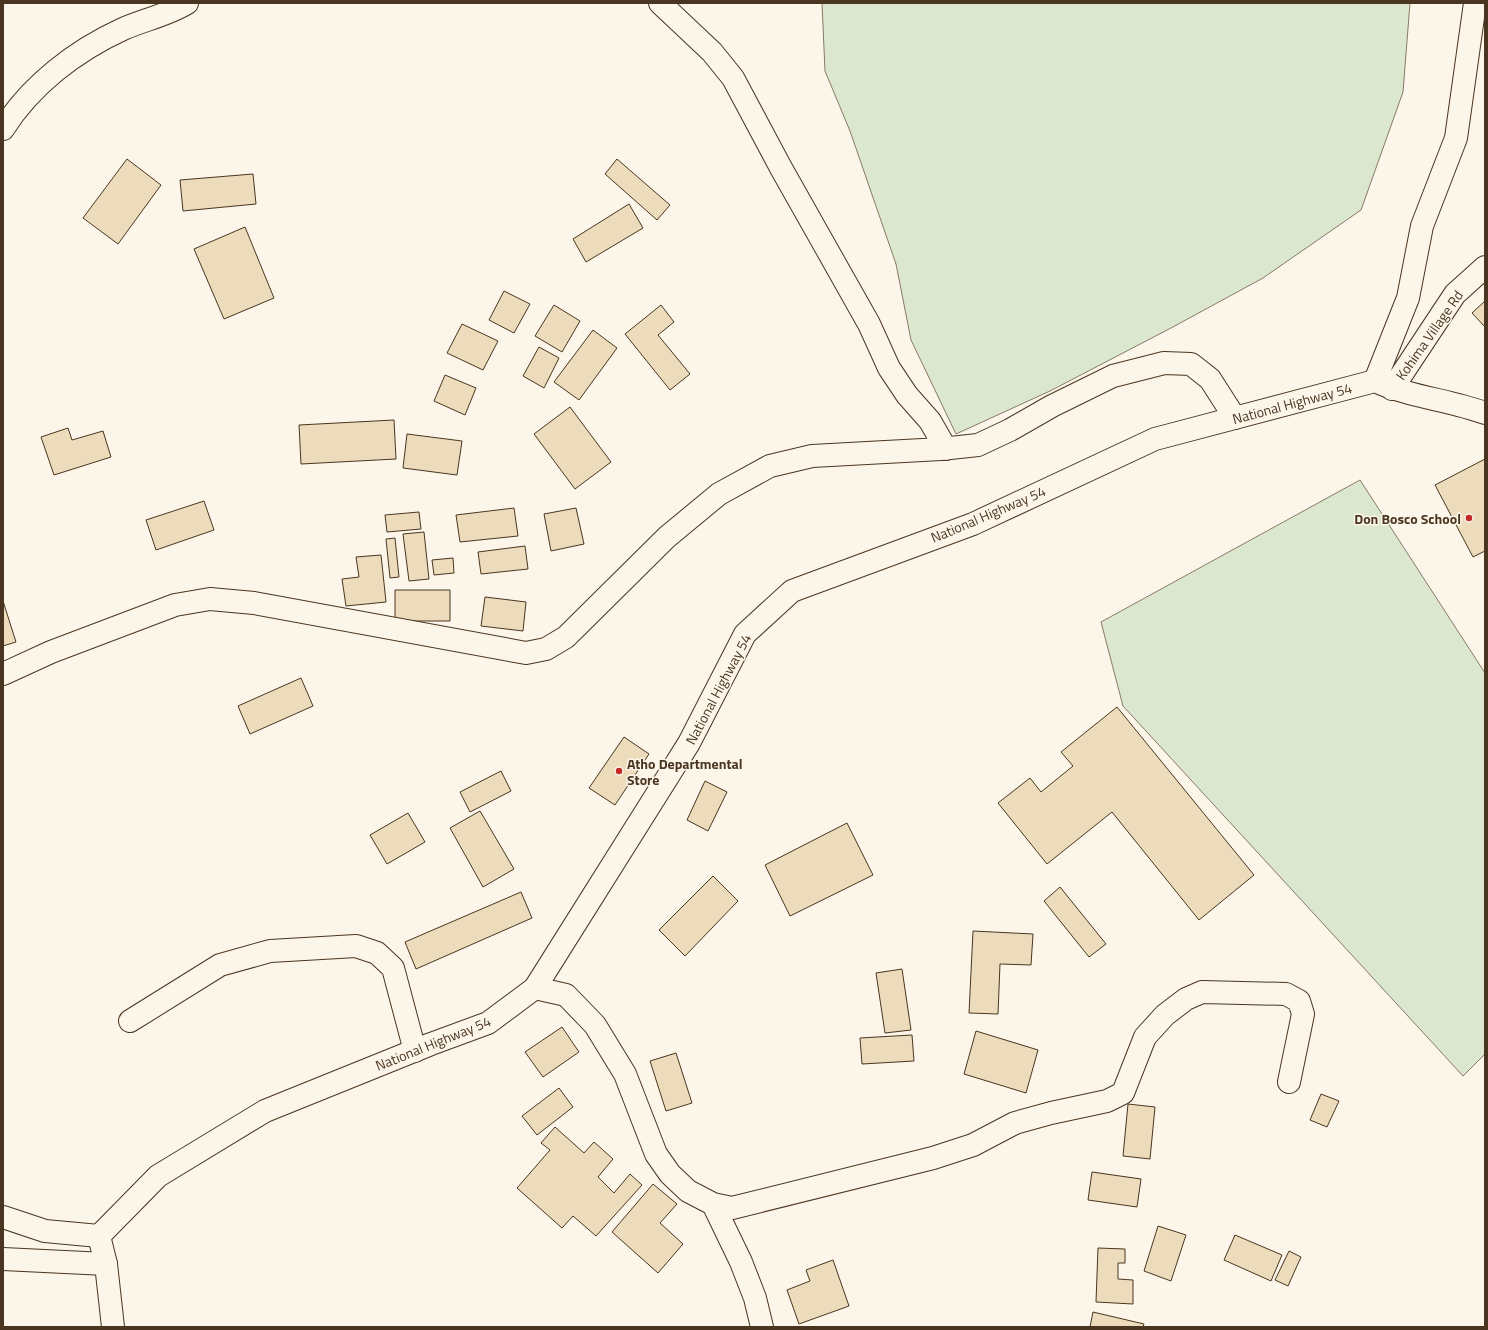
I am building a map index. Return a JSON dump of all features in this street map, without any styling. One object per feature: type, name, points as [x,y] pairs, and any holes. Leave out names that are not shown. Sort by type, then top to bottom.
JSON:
[{"type":"main road","points":[[3,129],[15,110],[46,80],[78,53],[122,30],[187,3]]},
{"type":"main road","points":[[660,3],[712,52],[733,78],[781,168],[866,317],[889,368],[907,395],[930,421],[946,448]]},
{"type":"main road","points":[[1384,385],[1408,298],[1422,226],[1456,138],[1475,3]]},
{"type":"main road","name":"Kohima Village Rd","points":[[1384,385],[1455,294],[1485,267]]},
{"type":"main road","points":[[3,674],[51,652],[175,605],[210,599],[254,603],[526,653],[546,649],[566,637],[667,537],[719,494],[770,466],[812,456],[978,445],[1010,430],[1052,406],[1113,376],[1164,363],[1191,364],[1210,379],[1236,418]]},
{"type":"main road","name":"National Highway 54","points":[[99,1236],[158,1176],[265,1111],[415,1050],[488,1023],[535,988],[690,743],[745,634],[792,590],[973,524],[1155,439],[1236,418],[1384,385],[1464,405],[1485,413]]},
{"type":"main road","points":[[130,1021],[220,965],[270,951],[356,946],[377,953],[393,968],[415,1050]]},
{"type":"main road","points":[[535,988],[566,995],[595,1025],[625,1074],[656,1154],[670,1174],[688,1191],[713,1204],[732,1208],[933,1158],[973,1145],[1015,1123],[1051,1113],[1107,1101],[1123,1093],[1145,1037],[1165,1015],[1186,999],[1202,992],[1286,994],[1299,1000],[1303,1014],[1289,1082]]},
{"type":"main road","points":[[713,1204],[741,1262],[755,1298],[762,1327]]},
{"type":"main road","points":[[3,1217],[45,1231],[99,1236],[106,1264],[113,1327]]},
{"type":"main road","points":[[3,1258],[106,1264]]},
{"type":"green space","points":[[822,3],[1410,3],[1403,92],[1361,210],[1263,278],[1050,391],[956,434],[911,340],[896,264],[850,131],[825,71]]},
{"type":"green space","points":[[1360,480],[1485,673],[1485,1054],[1463,1076],[1123,706],[1101,622]]},
{"type":"building","points":[[127,159],[161,185],[118,244],[83,218]]},
{"type":"building","points":[[617,159],[670,205],[657,220],[605,174]]},
{"type":"building","points":[[253,174],[256,204],[183,211],[180,180]]},
{"type":"building","points":[[629,204],[643,228],[586,262],[573,239]]},
{"type":"building","points":[[245,227],[274,298],[224,319],[194,249]]},
{"type":"building","points":[[504,291],[530,304],[514,333],[489,320]]},
{"type":"building","points":[[1485,301],[1485,327],[1472,313]]},
{"type":"building","points":[[554,305],[580,321],[562,352],[535,336]]},
{"type":"building","points":[[661,305],[674,322],[658,335],[690,374],[670,390],[625,334]]},
{"type":"building","points":[[462,324],[498,341],[483,370],[447,353]]},
{"type":"building","points":[[593,330],[617,348],[579,400],[554,382]]},
{"type":"building","points":[[539,347],[559,358],[544,388],[523,376]]},
{"type":"building","points":[[445,375],[476,388],[465,415],[434,401]]},
{"type":"building","points":[[570,407],[611,462],[575,489],[534,434]]},
{"type":"building","points":[[394,420],[396,459],[301,464],[299,425]]},
{"type":"building","points":[[68,428],[72,440],[103,431],[111,457],[54,475],[41,437]]},
{"type":"building","points":[[407,434],[462,441],[457,475],[403,468]]},
{"type":"building","name":"Don Bosco School","points":[[1485,459],[1485,551],[1473,557],[1435,485]]},
{"type":"building","points":[[204,501],[214,530],[156,550],[146,520]]},
{"type":"building","points":[[514,508],[518,536],[460,542],[456,515]]},
{"type":"building","points":[[576,508],[584,544],[551,551],[544,514]]},
{"type":"building","points":[[419,512],[421,529],[387,532],[385,515]]},
{"type":"building","points":[[424,532],[429,579],[409,581],[403,534]]},
{"type":"building","points":[[395,538],[399,577],[390,578],[386,539]]},
{"type":"building","points":[[525,546],[528,569],[481,574],[478,552]]},
{"type":"building","points":[[381,555],[386,602],[346,606],[342,579],[359,577],[356,557]]},
{"type":"building","points":[[453,558],[454,573],[434,575],[432,560]]},
{"type":"building","points":[[395,590],[450,590],[450,621],[395,621]]},
{"type":"building","points":[[485,597],[526,602],[523,631],[481,626]]},
{"type":"building","points":[[3,601],[16,642],[3,646]]},
{"type":"building","points":[[301,678],[313,706],[250,734],[238,706]]},
{"type":"building","points":[[1117,707],[1254,875],[1199,920],[1112,812],[1047,864],[998,803],[1030,778],[1041,792],[1073,766],[1061,752]]},
{"type":"building","name":"Atho Departmental Store","points":[[624,737],[649,754],[615,805],[589,788]]},
{"type":"building","points":[[501,771],[511,791],[470,812],[460,792]]},
{"type":"building","points":[[705,781],[727,792],[708,831],[687,820]]},
{"type":"building","points":[[480,811],[514,869],[483,887],[450,828]]},
{"type":"building","points":[[408,813],[425,842],[387,864],[370,835]]},
{"type":"building","points":[[847,823],[873,875],[790,916],[765,865]]},
{"type":"building","points":[[713,876],[738,901],[685,956],[659,930]]},
{"type":"building","points":[[1060,887],[1106,944],[1089,957],[1044,901]]},
{"type":"building","points":[[521,892],[532,918],[416,969],[405,942]]},
{"type":"building","points":[[973,931],[1033,934],[1031,965],[1000,964],[998,1014],[969,1013]]},
{"type":"building","points":[[902,969],[911,1030],[885,1033],[876,973]]},
{"type":"building","points":[[562,1027],[579,1052],[543,1077],[525,1052]]},
{"type":"building","points":[[976,1031],[1038,1050],[1026,1093],[964,1074]]},
{"type":"building","points":[[912,1035],[914,1061],[862,1064],[860,1038]]},
{"type":"building","points":[[676,1053],[692,1103],[666,1111],[650,1061]]},
{"type":"building","points":[[559,1088],[573,1107],[537,1135],[522,1116]]},
{"type":"building","points":[[1321,1094],[1339,1101],[1327,1127],[1310,1120]]},
{"type":"building","points":[[1128,1104],[1155,1107],[1150,1159],[1123,1156]]},
{"type":"building","points":[[555,1127],[584,1153],[594,1142],[613,1159],[598,1177],[614,1193],[630,1174],[642,1185],[596,1236],[573,1216],[562,1228],[517,1188],[550,1150],[541,1143]]},
{"type":"building","points":[[1092,1172],[1141,1179],[1137,1207],[1088,1200]]},
{"type":"building","points":[[653,1184],[677,1204],[660,1223],[683,1244],[658,1273],[612,1232]]},
{"type":"building","points":[[1158,1226],[1186,1235],[1171,1281],[1144,1271]]},
{"type":"building","points":[[1235,1235],[1282,1255],[1271,1281],[1224,1260]]},
{"type":"building","points":[[1098,1248],[1125,1249],[1125,1263],[1118,1263],[1118,1279],[1133,1280],[1133,1304],[1096,1302]]},
{"type":"building","points":[[1289,1251],[1301,1257],[1288,1286],[1275,1280]]},
{"type":"building","points":[[833,1260],[849,1306],[799,1324],[787,1290],[810,1281],[806,1270]]},
{"type":"building","points":[[1093,1312],[1144,1324],[1143,1327],[1090,1327]]},
{"type":"place","name":"Don Bosco School","points":[[1469,518]]},
{"type":"place","name":"Atho Departmental Store","points":[[619,771]]}]
